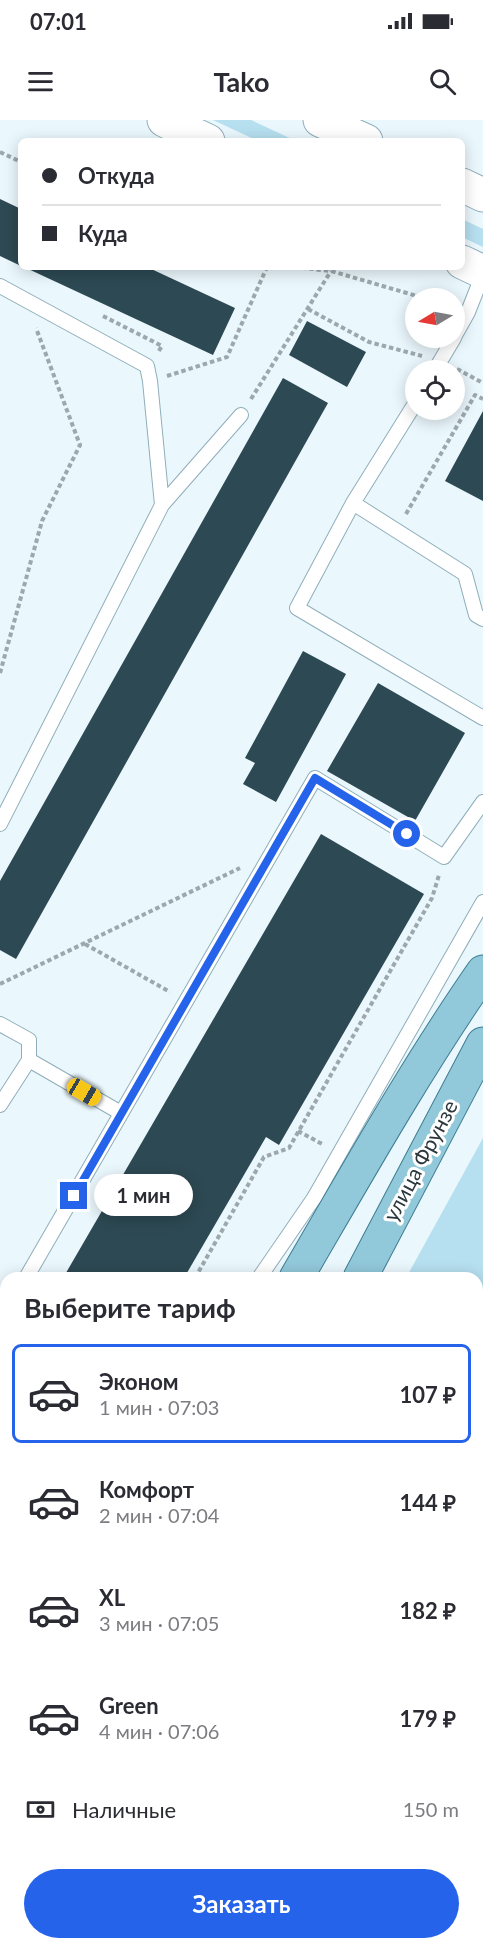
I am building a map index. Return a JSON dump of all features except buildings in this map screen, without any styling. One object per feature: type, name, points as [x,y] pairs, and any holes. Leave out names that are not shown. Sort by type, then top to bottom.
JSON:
[{"type":"main road","points":[[164,120],[202,138]]},
{"type":"main road","points":[[320,120],[359,138]]},
{"type":"main road","points":[[465,186],[483,195]]},
{"type":"main road","points":[[465,264],[483,273]]},
{"type":"main road","points":[[300,1272],[417,1073],[483,972]]},
{"type":"main road","name":"улица Фрунзе","points":[[363,1272],[483,1044]]},
{"type":"lane","points":[[465,317],[483,273]]},
{"type":"lane","points":[[0,286],[147,366],[162,505]]},
{"type":"lane","points":[[0,824],[162,505],[241,415]]},
{"type":"lane","points":[[405,420],[353,503],[297,608],[483,718]]},
{"type":"lane","points":[[353,503],[465,574],[476,615],[483,619]]},
{"type":"lane","points":[[29,1272],[315,778],[444,857],[483,802]]},
{"type":"lane","points":[[263,1272],[314,1198],[483,902]]},
{"type":"lane","points":[[0,1024],[29,1040],[29,1060],[0,1106]]},
{"type":"lane","points":[[29,1060],[121,1113]]},
{"type":"path","points":[[0,152],[18,161]]},
{"type":"path","points":[[150,381],[227,357],[266,270]]},
{"type":"path","points":[[322,270],[405,292]]},
{"type":"path","points":[[241,415],[332,271]]},
{"type":"path","points":[[0,673],[42,521],[80,445],[26,299]]},
{"type":"path","points":[[308,309],[369,342],[421,360]]},
{"type":"path","points":[[465,376],[483,383]]},
{"type":"path","points":[[397,531],[475,395],[483,399]]},
{"type":"path","points":[[0,984],[272,853]]},
{"type":"path","points":[[198,1272],[264,1157],[289,1148],[432,898],[444,857]]},
{"type":"path","points":[[84,944],[186,1001]]},
{"type":"path","points":[[298,1131],[340,1154]]},
{"type":"shaded area","points":[[213,120],[251,120],[290,138],[252,138]]},
{"type":"shaded area","points":[[465,220],[483,229],[483,247],[465,238]]},
{"type":"shaded area","points":[[483,1138],[483,1272],[409,1272]]},
{"type":"route","points":[[74,1196],[315,778],[407,834]]}]
